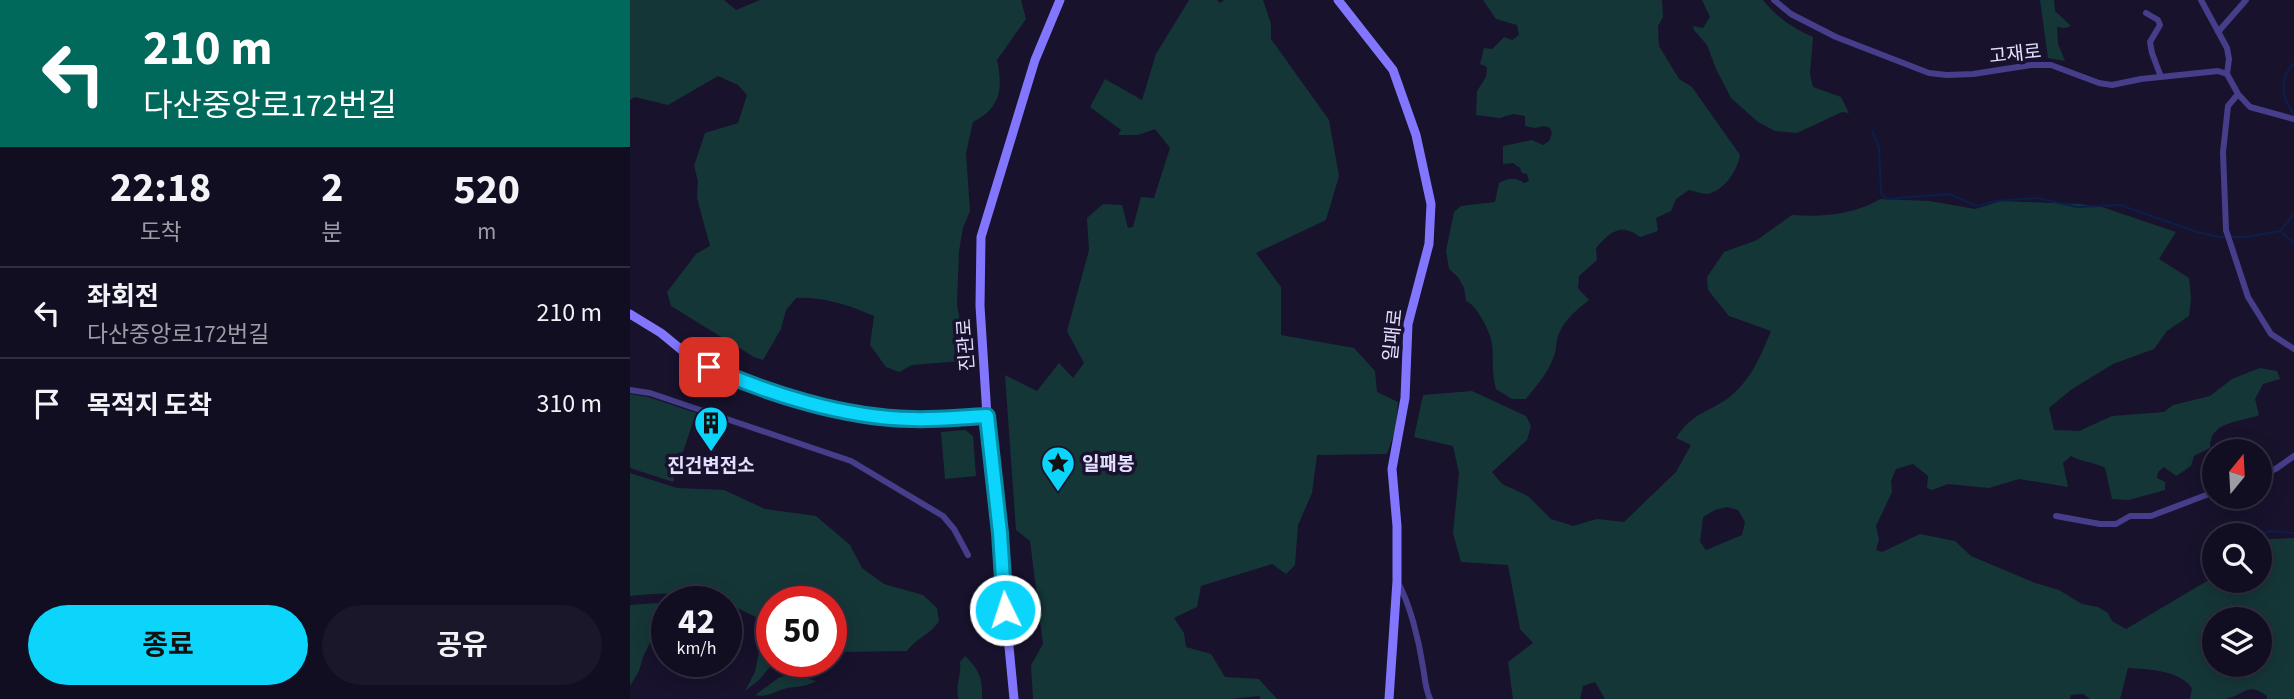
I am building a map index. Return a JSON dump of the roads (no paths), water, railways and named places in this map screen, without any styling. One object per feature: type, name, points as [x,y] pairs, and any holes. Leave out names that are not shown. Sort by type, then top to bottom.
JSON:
[{"type":"street","name":"진관로","points":[[1014,699],[987,416],[980,306],[981,237],[1035,60],[1059,0]]},
{"type":"street","name":"일패로","points":[[1338,0],[1394,70],[1416,135],[1431,204],[1429,244],[1408,324],[1405,398],[1392,469],[1397,528],[1397,581],[1389,699]]},
{"type":"street","name":"고재로","points":[[1774,0],[1791,14],[1836,37],[1929,73],[1973,74],[2031,65],[2051,65],[2099,83],[2112,85],[2206,71],[2227,74]]},
{"type":"street","points":[[2201,0],[2229,55],[2227,74],[2238,94],[2250,107],[2294,119]]},
{"type":"street","points":[[2218,32],[2246,0]]},
{"type":"street","points":[[2146,13],[2160,24],[2150,42],[2161,77]]},
{"type":"street","points":[[2238,94],[2228,106],[2223,152],[2225,230],[2248,297],[2271,334],[2294,349]]},
{"type":"street","points":[[630,314],[661,333],[695,361],[740,381],[829,408],[909,419],[987,416]]},
{"type":"street","points":[[630,390],[650,393],[851,461],[943,516],[954,529],[968,555]]},
{"type":"street","points":[[2272,470],[2294,456]]},
{"type":"street","points":[[2056,516],[2100,524],[2116,524],[2130,516],[2151,516],[2202,497]]},
{"type":"street","points":[[1397,581],[1405,593],[1430,699]]},
{"type":"waterway","points":[[2294,63],[2284,82],[2284,95],[2294,114]]},
{"type":"waterway","points":[[1872,131],[1879,147],[1881,193],[1887,199],[1949,194],[1977,206],[1996,201],[2037,198],[2077,207],[2120,205],[2219,237],[2246,237],[2280,231]]},
{"type":"waterway","points":[[2294,214],[2280,231],[2294,243]]},
{"type":"waterway","points":[[2272,531],[2294,533]]},
{"type":"place","name":"진건변전소","points":[[711,453]]},
{"type":"place","name":"일패봉","points":[[1058,493]]}]
